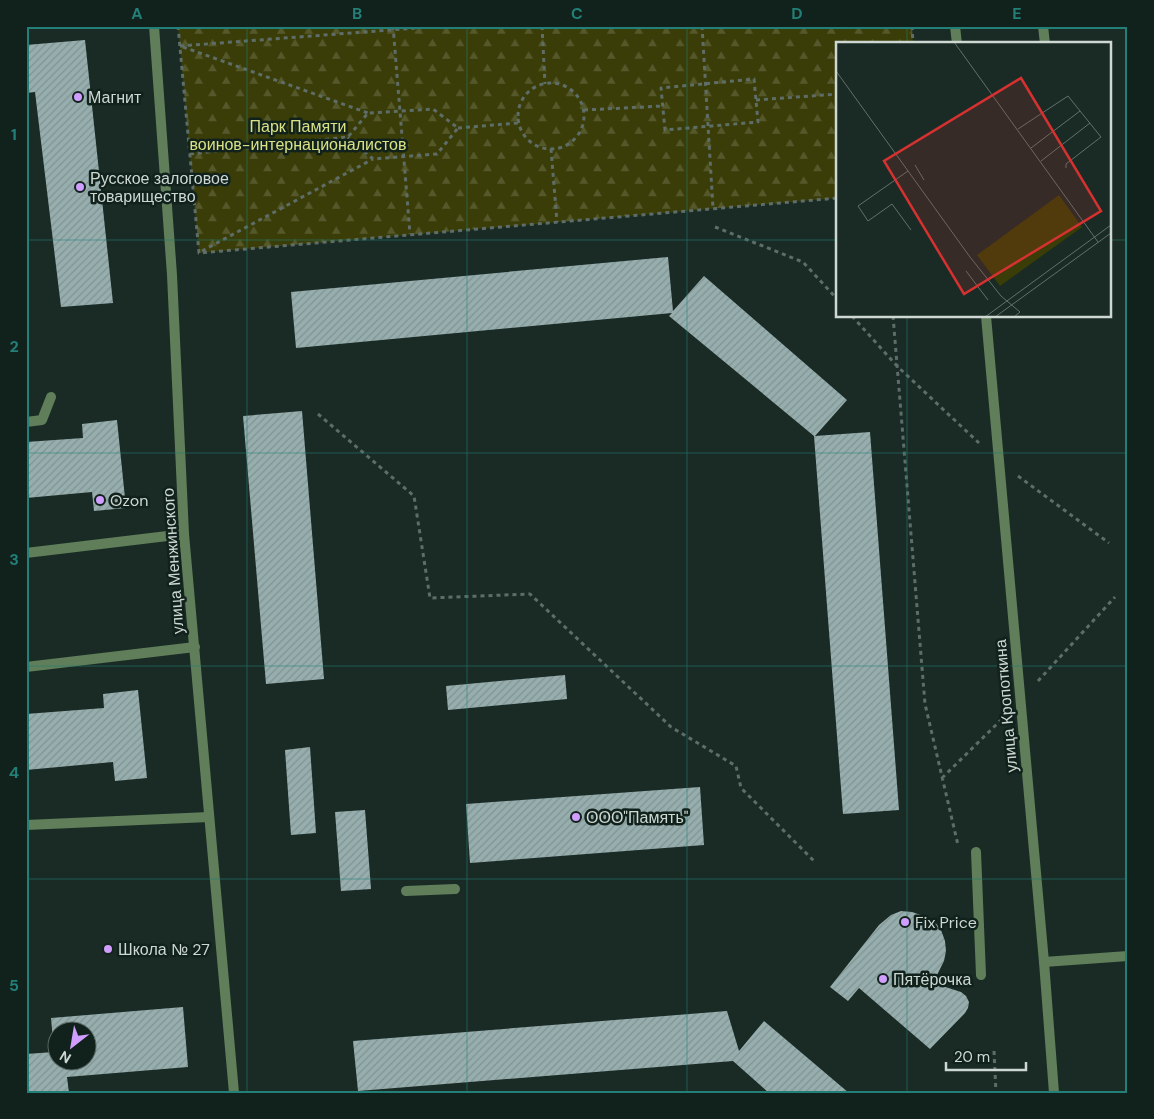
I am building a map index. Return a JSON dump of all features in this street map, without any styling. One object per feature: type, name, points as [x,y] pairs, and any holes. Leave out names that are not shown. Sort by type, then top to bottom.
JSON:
[{"type":"street","name":"улица Менжинского","points":[[154,26],[172,275],[184,534],[234,1093]]},
{"type":"street","points":[[955,26],[957,42]]},
{"type":"street","points":[[1043,26],[1045,42]]},
{"type":"street","name":"улица Кропоткина","points":[[986,318],[1054,1093]]},
{"type":"street","points":[[26,422],[42,420],[52,398]]},
{"type":"street","points":[[26,552],[184,534]]},
{"type":"street","points":[[26,668],[195,647]]},
{"type":"street","points":[[26,825],[209,816]]},
{"type":"street","points":[[976,852],[981,975]]},
{"type":"street","points":[[406,891],[455,888]]},
{"type":"street","points":[[1044,962],[1128,956]]},
{"type":"path","points":[[178,26],[199,253]]},
{"type":"path","points":[[180,46],[393,28],[443,26]]},
{"type":"path","points":[[542,26],[545,84]]},
{"type":"path","points":[[702,26],[713,208]]},
{"type":"path","points":[[912,26],[913,42]]},
{"type":"path","points":[[393,28],[410,234]]},
{"type":"path","points":[[180,46],[368,113],[433,109],[458,128],[518,123]]},
{"type":"path","points":[[754,79],[756,100],[758,122],[665,130],[661,88],[754,79]]},
{"type":"path","points":[[545,84],[561,85],[571,90],[579,99],[584,110],[583,126],[578,136],[561,148],[540,147],[530,142],[518,123],[518,110],[522,100],[534,87],[545,84]]},
{"type":"path","points":[[756,100],[836,94]]},
{"type":"path","points":[[584,110],[663,106]]},
{"type":"path","points":[[190,154],[348,137],[368,113]]},
{"type":"path","points":[[199,253],[373,159],[437,154],[458,128]]},
{"type":"path","points":[[348,137],[373,159]]},
{"type":"path","points":[[551,149],[557,222]]},
{"type":"path","points":[[199,253],[836,198]]},
{"type":"path","points":[[715,227],[803,262],[836,298]]},
{"type":"path","points":[[854,318],[897,366],[999,462],[1109,544]]},
{"type":"path","points":[[893,318],[925,704],[960,853]]},
{"type":"path","points":[[318,414],[414,496],[430,598],[530,594],[671,727],[736,766],[740,788],[815,862]]},
{"type":"path","points":[[942,778],[1021,700],[1115,597]]},
{"type":"path","points":[[994,1051],[996,1093]]},
{"type":"green space","name":"Парк Памяти воинов-интернационалистов","points":[[178,26],[912,26],[913,42],[836,42],[836,198],[199,253]]},
{"type":"building","points":[[85,40],[113,303],[61,307],[35,92],[26,93],[26,45]]},
{"type":"building","points":[[668,257],[673,311],[704,276],[847,400],[815,436],[870,432],[899,810],[843,814],[814,436],[669,316],[672,313],[296,348],[291,292]]},
{"type":"building","points":[[302,411],[324,679],[266,684],[243,416]]},
{"type":"building","points":[[117,420],[126,508],[94,511],[92,492],[26,498],[26,442],[83,438],[82,424]]},
{"type":"building","points":[[565,675],[567,699],[448,710],[446,686]]},
{"type":"building","points":[[138,690],[147,778],[115,781],[113,762],[26,770],[26,714],[104,708],[103,694]]},
{"type":"building","points":[[310,747],[316,833],[291,835],[285,750]]},
{"type":"building","points":[[700,787],[704,845],[470,863],[466,804]]},
{"type":"building","points":[[365,810],[371,889],[341,891],[335,812]]},
{"type":"building","name":"Пятёрочка","points":[[901,911],[924,916],[934,921],[941,930],[946,951],[944,961],[933,983],[961,992],[969,1002],[965,1013],[930,1049],[859,988],[848,1001],[830,987],[879,925],[891,915]]},
{"type":"building","points":[[183,1007],[188,1067],[67,1077],[69,1093],[26,1093],[26,1054],[48,1052],[48,1072],[98,1072],[98,1022],[51,1022],[51,1018]]},
{"type":"building","points":[[727,1011],[739,1051],[764,1021],[849,1093],[769,1093],[733,1061],[358,1091],[353,1041]]},
{"type":"place","name":"Магнит","points":[[78,97]]},
{"type":"place","name":"Русское залоговое товарищество","points":[[80,187]]},
{"type":"place","name":"Ozon","points":[[100,500]]},
{"type":"place","name":"ООО\"Память\"","points":[[576,817]]},
{"type":"place","name":"Fix Price","points":[[905,922]]},
{"type":"place","name":"Школа № 27","points":[[108,949]]},
{"type":"place","name":"Пятёрочка","points":[[883,979]]}]
